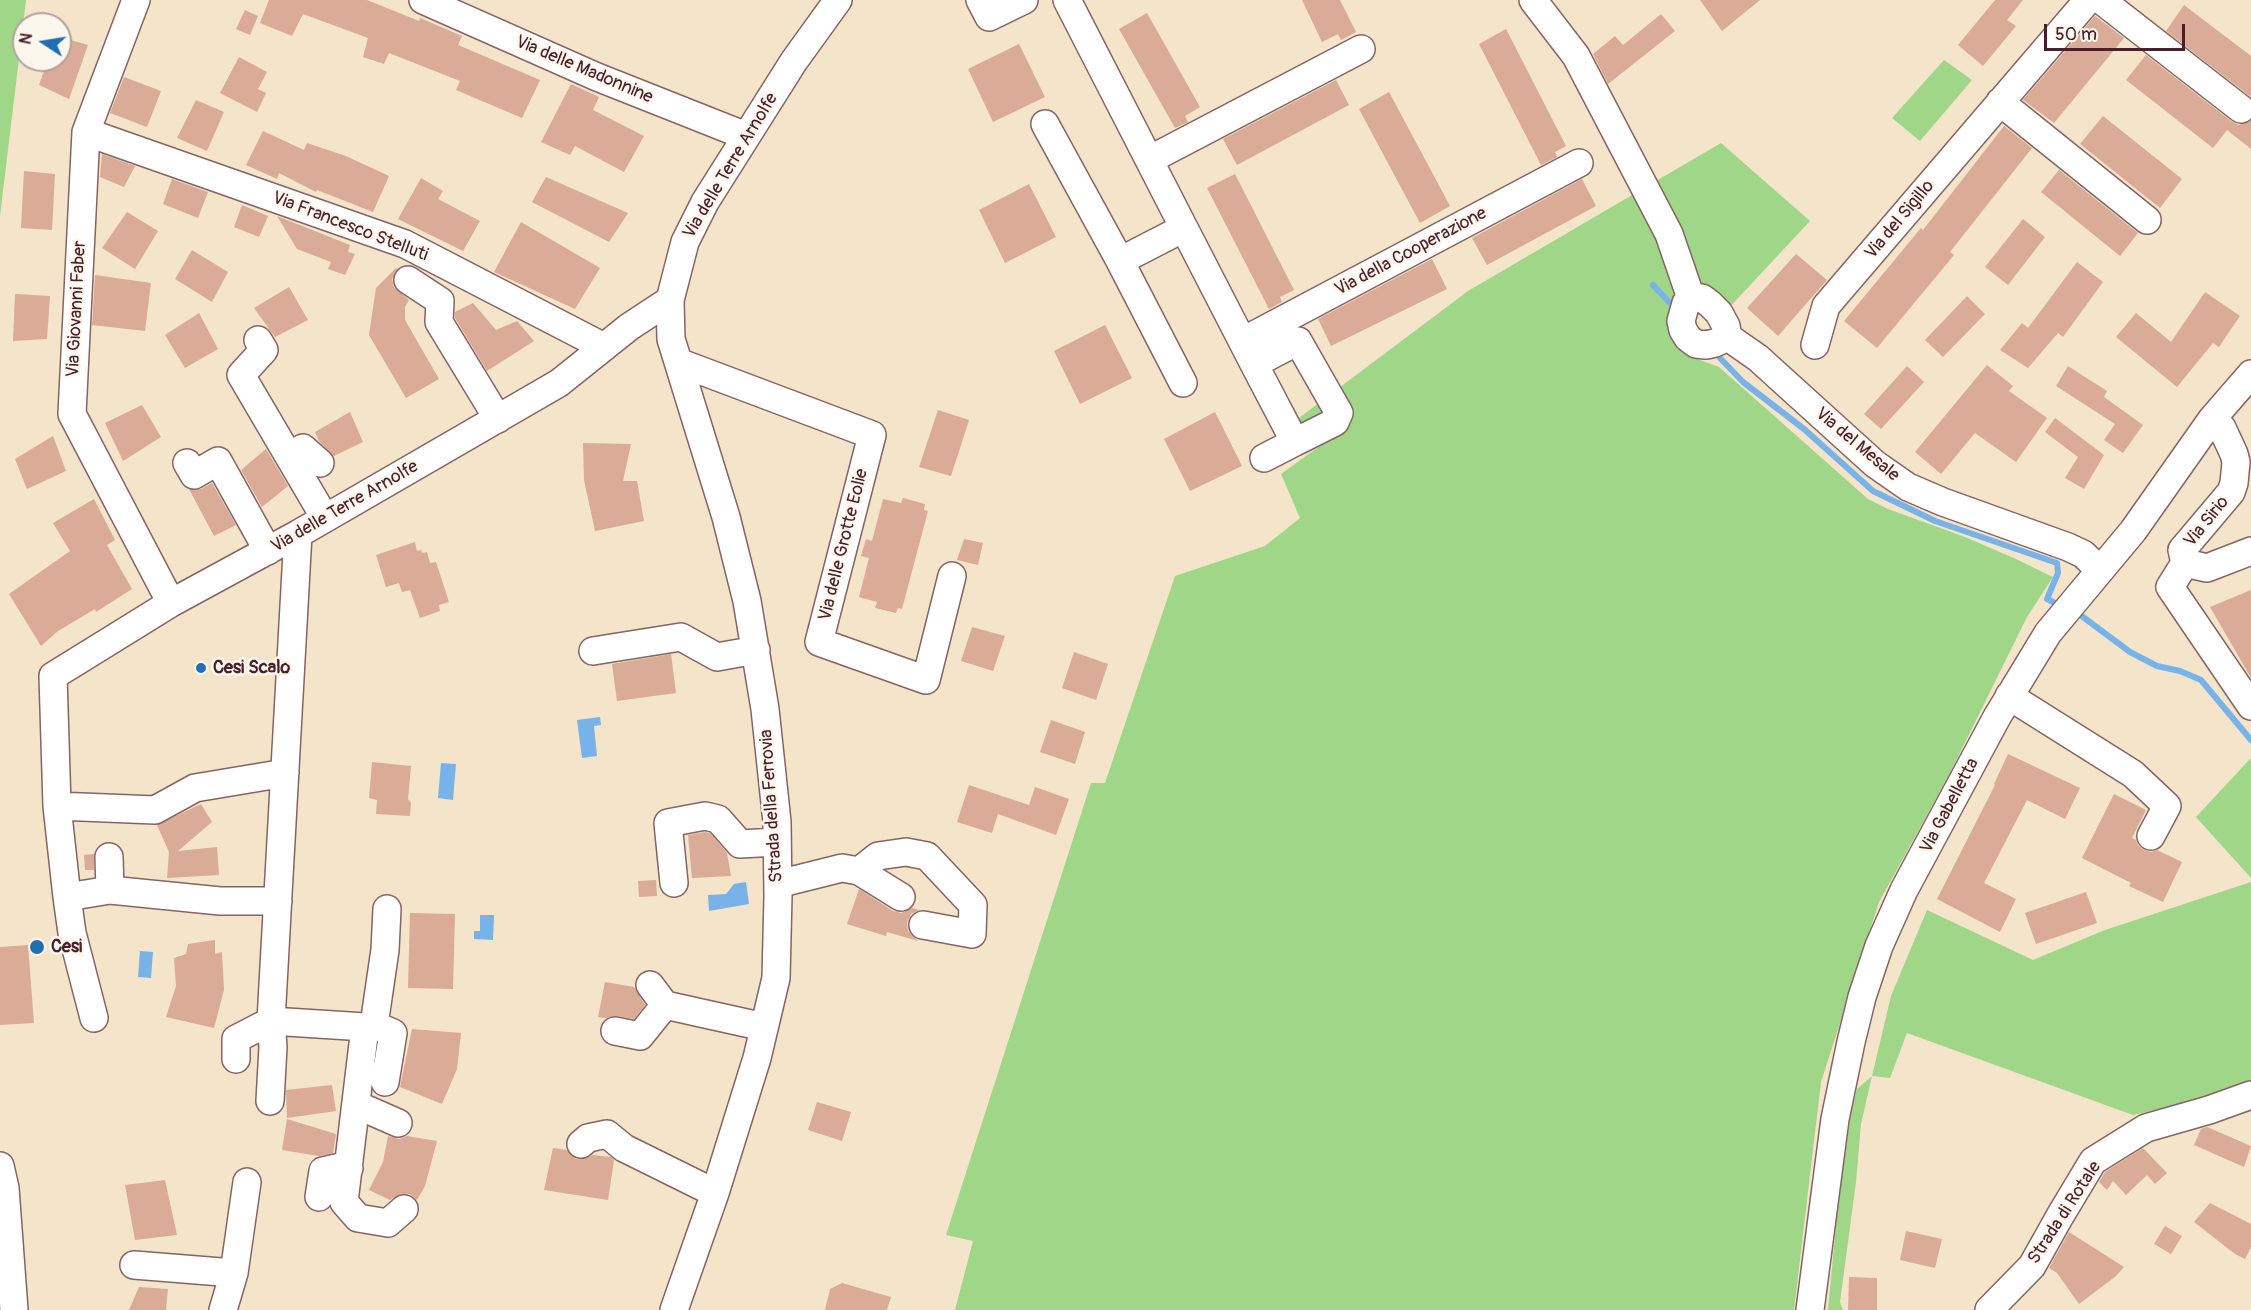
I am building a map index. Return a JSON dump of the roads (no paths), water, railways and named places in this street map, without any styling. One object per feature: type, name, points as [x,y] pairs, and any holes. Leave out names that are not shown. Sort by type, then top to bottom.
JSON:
[{"type":"street","name":"Via Giovanni Faber","points":[[136,0],[86,132],[72,414],[171,603]]},
{"type":"street","name":"Via delle Madonnine","points":[[423,0],[608,81],[746,136]]},
{"type":"street","name":"Via delle Terre Arnolfe","points":[[57,806],[53,676],[171,603],[298,534],[559,383],[628,327],[670,300],[685,242],[705,202],[794,61],[838,0]]},
{"type":"street","points":[[980,0],[989,17],[1024,0]]},
{"type":"street","points":[[1533,0],[1576,56],[1669,234],[1691,298],[1686,303],[1681,321],[1683,330],[1696,344],[1715,344],[1728,337]]},
{"type":"street","name":"Via del Sigillo","points":[[1815,345],[1826,306],[2088,0]]},
{"type":"street","points":[[2101,0],[2241,109]]},
{"type":"street","points":[[1075,3],[1149,160],[1294,442]]},
{"type":"street","points":[[1149,160],[1361,49]]},
{"type":"street","points":[[2000,102],[2147,220]]},
{"type":"street","points":[[1045,124],[1183,383]]},
{"type":"street","name":"Via Francesco Stelluti","points":[[86,132],[405,244],[604,347]]},
{"type":"street","name":"Via della Cooperazione","points":[[1249,353],[1579,163]]},
{"type":"street","points":[[1120,261],[1184,228]]},
{"type":"street","points":[[408,280],[440,301],[439,322],[498,419]]},
{"type":"street","name":"Via del Mesale","points":[[1691,298],[1702,298],[1710,304],[1722,320],[1728,337],[1758,358],[1875,464],[1908,487],[2068,547],[2082,554],[2100,570]]},
{"type":"street","name":"Strada della Ferrovia","points":[[670,300],[674,351],[726,516],[747,601],[765,709],[777,822],[778,885],[776,978],[757,1058],[715,1192],[674,1310]]},
{"type":"street","points":[[628,327],[674,351]]},
{"type":"street","points":[[258,340],[264,350],[241,375],[325,518]]},
{"type":"street","points":[[1249,353],[1298,341],[1339,413],[1335,422],[1264,458]]},
{"type":"street","name":"Via delle Grotte Eolie","points":[[674,351],[872,435],[819,642],[926,680],[952,576]]},
{"type":"street","name":"Via Gabelletta","points":[[1810,1310],[1835,1119],[1862,997],[1879,946],[1904,890],[2009,696],[2048,633],[2160,495],[2212,419],[2251,374]]},
{"type":"street","name":"Via Sirio","points":[[2212,419],[2222,428],[2234,454],[2236,462],[2234,483],[2231,492],[2182,550],[2185,563],[2207,568],[2251,551]]},
{"type":"street","points":[[289,456],[303,448],[320,462]]},
{"type":"street","points":[[187,463],[194,475],[218,461],[268,551]]},
{"type":"street","points":[[270,1101],[272,1021],[298,534]]},
{"type":"street","points":[[2185,563],[2170,587],[2251,706]]},
{"type":"street","points":[[593,651],[681,637],[717,657],[756,650]]},
{"type":"street","points":[[2009,696],[2133,774],[2167,806],[2151,836]]},
{"type":"street","points":[[94,1018],[72,933],[57,806],[155,810],[195,788],[285,773]]},
{"type":"street","points":[[674,883],[668,823],[705,816],[718,819],[741,844],[777,842]]},
{"type":"street","points":[[858,871],[878,856],[906,852],[927,856],[973,905],[972,934],[923,925]]},
{"type":"street","points":[[109,857],[110,890]]},
{"type":"street","points":[[778,885],[842,868],[858,871],[901,897]]},
{"type":"street","points":[[67,897],[110,890],[220,901],[278,901]]},
{"type":"street","points":[[387,909],[384,950],[369,1026],[344,1202],[358,1218],[388,1223],[404,1209]]},
{"type":"street","points":[[615,1031],[640,1036],[657,995],[764,1026]]},
{"type":"street","points":[[236,1059],[236,1039],[272,1021],[369,1026],[393,1033],[384,1082]]},
{"type":"street","name":"Strada di Rotale","points":[[1989,1310],[2032,1266],[2094,1161],[2146,1128],[2251,1095]]},
{"type":"street","points":[[357,1105],[398,1123]]},
{"type":"street","points":[[580,1144],[588,1138],[607,1134],[624,1148],[715,1192]]},
{"type":"street","points":[[0,1166],[4,1188],[14,1310]]},
{"type":"street","points":[[319,1197],[323,1172],[341,1167],[349,1168]]},
{"type":"street","points":[[223,1310],[234,1273],[247,1182]]},
{"type":"street","points":[[134,1265],[234,1273]]},
{"type":"water","points":[[600,717],[601,725],[594,726],[597,756],[582,758],[577,720]]},
{"type":"water","points":[[441,763],[456,764],[453,800],[438,798]]},
{"type":"water","points":[[746,882],[749,904],[709,911],[708,895],[726,894],[734,884]]},
{"type":"water","points":[[480,915],[494,915],[493,940],[474,939],[474,931],[480,931]]},
{"type":"water","points":[[140,951],[153,952],[151,978],[138,977]]},
{"type":"waterway","points":[[1653,285],[1670,303]]},
{"type":"waterway","points":[[1720,358],[1743,382],[1804,429],[1873,491],[1935,521],[2057,563],[2058,573],[2047,599],[2059,605]]},
{"type":"waterway","points":[[2083,617],[2130,652],[2157,666],[2180,671],[2201,680],[2251,740]]},
{"type":"place","name":"Cesi Scalo","points":[[201,668]]},
{"type":"place","name":"Cesi","points":[[37,947]]}]
